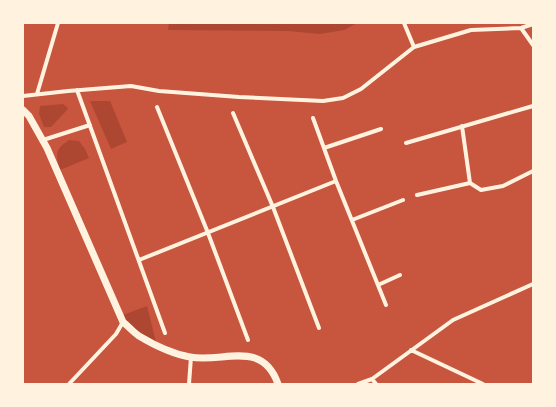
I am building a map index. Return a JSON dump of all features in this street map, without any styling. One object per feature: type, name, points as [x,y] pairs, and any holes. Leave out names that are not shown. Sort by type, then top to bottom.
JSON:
[{"type":"street","points":[[37,94],[58,23]]},
{"type":"street","points":[[404,23],[414,47]]},
{"type":"street","points":[[23,96],[131,86],[167,92],[323,101],[344,98],[361,89],[414,47],[471,30],[521,28],[533,24]]},
{"type":"street","points":[[521,28],[533,45]]},
{"type":"street","points":[[77,90],[165,333]]},
{"type":"street","points":[[156,107],[208,233],[248,340]]},
{"type":"street","points":[[406,143],[462,126],[532,108]]},
{"type":"street","points":[[24,111],[29,116],[47,148],[122,322],[138,336],[172,352],[191,357],[251,356],[264,362],[276,376],[278,384]]},
{"type":"street","points":[[233,113],[273,206],[319,328]]},
{"type":"street","points":[[313,118],[336,181],[386,304]]},
{"type":"street","points":[[43,140],[90,125]]},
{"type":"street","points":[[462,126],[470,183]]},
{"type":"street","points":[[324,148],[381,129]]},
{"type":"street","points":[[417,195],[470,183],[481,190],[503,186],[533,171]]},
{"type":"street","points":[[139,260],[336,181]]},
{"type":"street","points":[[352,220],[403,200]]},
{"type":"street","points":[[378,285],[400,275]]},
{"type":"street","points":[[358,384],[372,379],[453,320],[532,286]]},
{"type":"street","points":[[69,384],[116,334],[122,322]]},
{"type":"street","points":[[411,350],[483,384]]},
{"type":"street","points":[[189,384],[191,357]]},
{"type":"street","points":[[372,379],[376,384]]},
{"type":"shaded area","points":[[169,23],[357,23],[344,30],[320,34],[288,31],[168,30]]},
{"type":"shaded area","points":[[90,101],[110,101],[127,142],[111,149]]},
{"type":"shaded area","points":[[63,104],[68,108],[67,110],[51,127],[44,127],[39,114],[40,106]]},
{"type":"shaded area","points":[[69,140],[79,141],[89,158],[60,170],[57,153]]},
{"type":"shaded area","points":[[147,306],[156,342],[132,329],[128,325],[123,315]]}]
